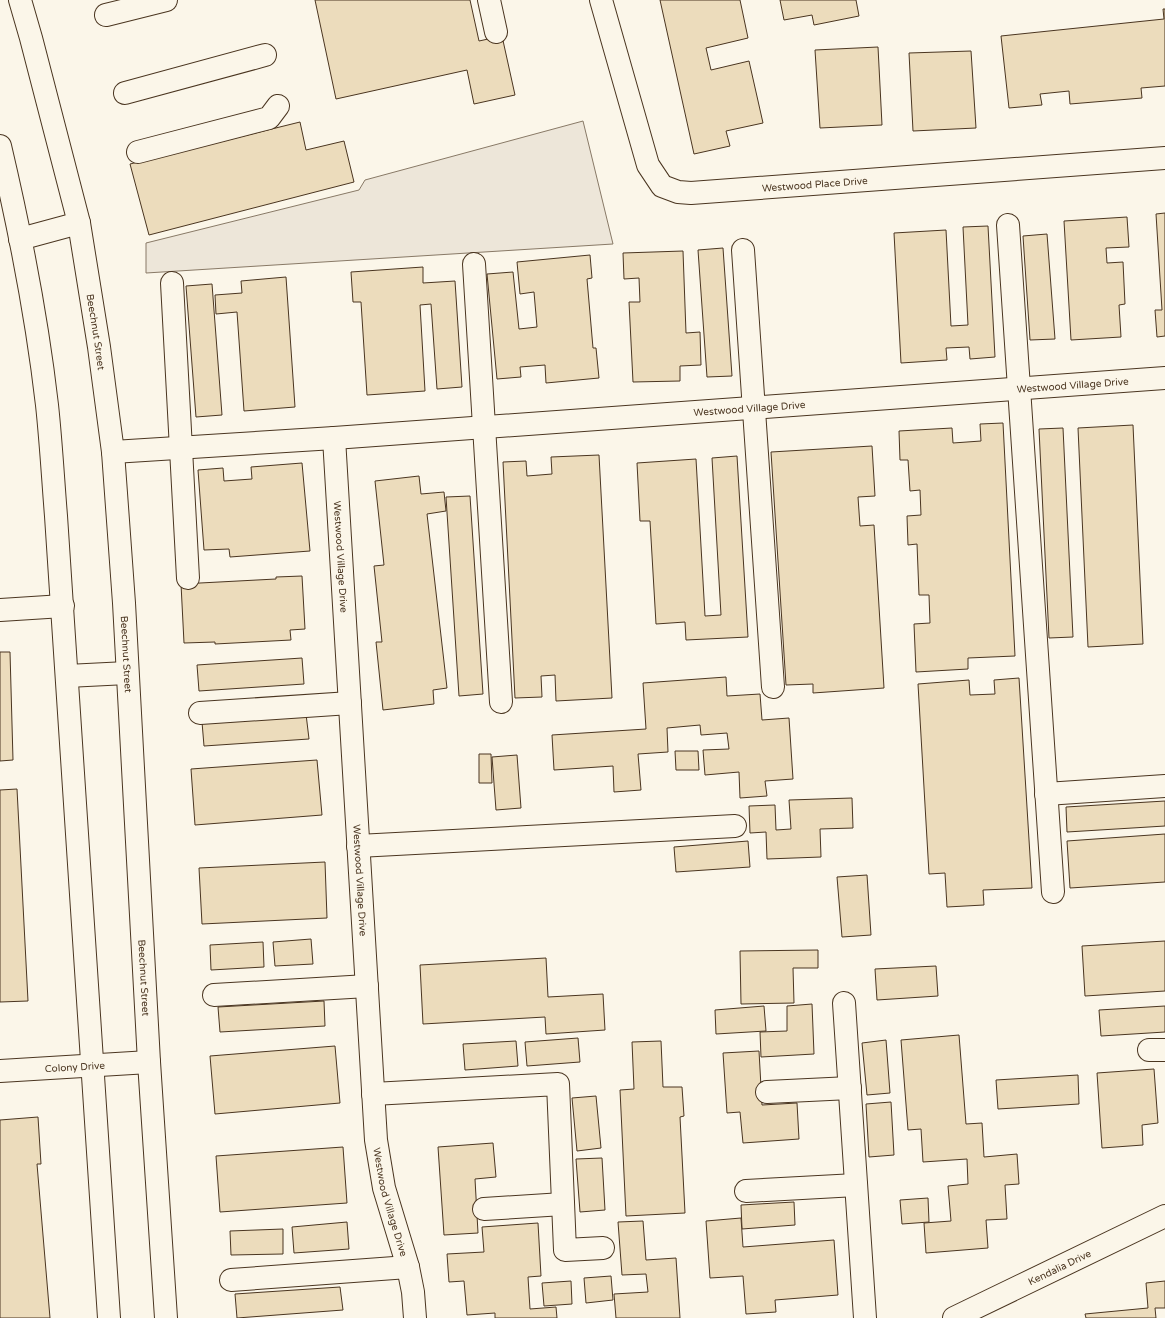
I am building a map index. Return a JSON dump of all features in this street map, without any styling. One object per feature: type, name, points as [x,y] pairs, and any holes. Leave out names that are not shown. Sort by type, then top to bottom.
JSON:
[{"type":"street","name":"Beechnut Street","points":[[20,0],[79,223],[99,347],[112,452],[120,543],[166,1318]]},
{"type":"street","points":[[106,15],[166,0]]},
{"type":"street","points":[[489,0],[496,32]]},
{"type":"street","name":"Westwood Place Drive","points":[[602,0],[648,165],[662,186],[678,192],[691,193],[1165,158]]},
{"type":"street","points":[[125,93],[266,55]]},
{"type":"street","points":[[138,152],[269,118],[278,106]]},
{"type":"street","points":[[0,146],[3,174],[20,240],[35,322],[46,404],[63,606],[109,1318]]},
{"type":"street","points":[[20,240],[79,223]]},
{"type":"street","points":[[1008,225],[1053,892]]},
{"type":"street","points":[[743,250],[773,687]]},
{"type":"street","points":[[474,264],[501,702]]},
{"type":"street","points":[[172,283],[188,578]]},
{"type":"street","name":"Westwood Village Drive","points":[[112,452],[334,438],[1165,378]]},
{"type":"street","name":"Westwood Village Drive","points":[[334,438],[376,1140],[384,1188],[408,1267],[413,1292],[415,1318]]},
{"type":"street","points":[[0,610],[63,606]]},
{"type":"street","points":[[67,676],[127,673]]},
{"type":"street","points":[[200,713],[350,703]]},
{"type":"street","points":[[1046,794],[1165,786]]},
{"type":"street","points":[[358,846],[734,826]]},
{"type":"street","points":[[214,994],[367,986]]},
{"type":"street","points":[[844,1003],[865,1318]]},
{"type":"street","name":"Colony Drive","points":[[0,1071],[150,1062]]},
{"type":"street","points":[[373,1094],[558,1084],[565,1250],[603,1248]]},
{"type":"street","points":[[767,1092],[850,1088]]},
{"type":"street","points":[[746,1191],[856,1185]]},
{"type":"street","points":[[484,1209],[563,1204]]},
{"type":"street","name":"Kendalia Drive","points":[[954,1318],[1165,1216]]},
{"type":"street","points":[[231,1280],[408,1267]]},
{"type":"shaded area","points":[[583,121],[613,244],[146,273],[146,243],[359,190],[365,180]]},
{"type":"building","points":[[315,0],[470,0],[479,41],[502,36],[515,95],[474,104],[467,70],[336,99]]},
{"type":"building","points":[[660,0],[740,0],[748,38],[706,48],[711,70],[749,61],[763,123],[726,131],[730,146],[694,154]]},
{"type":"building","points":[[780,0],[856,0],[859,16],[814,25],[812,15],[784,20]]},
{"type":"building","points":[[1163,9],[1165,9],[1165,86],[1141,88],[1142,98],[1070,104],[1069,91],[1040,94],[1042,105],[1009,108],[1001,36],[1164,19]]},
{"type":"building","points":[[878,47],[882,125],[820,128],[815,50]]},
{"type":"building","points":[[971,51],[976,128],[913,131],[909,53]]},
{"type":"building","points":[[300,122],[306,150],[344,141],[354,182],[149,235],[130,164]]},
{"type":"building","points":[[1165,213],[1165,336],[1157,337],[1155,310],[1162,310],[1156,214]]},
{"type":"building","points":[[1127,217],[1129,247],[1106,248],[1107,263],[1123,262],[1125,304],[1119,305],[1121,337],[1071,340],[1064,221]]},
{"type":"building","points":[[988,226],[995,357],[970,359],[969,347],[946,348],[947,360],[901,363],[894,233],[946,230],[951,326],[968,325],[963,227]]},
{"type":"building","points":[[1047,234],[1055,339],[1030,340],[1023,236]]},
{"type":"building","points":[[723,248],[732,376],[707,377],[698,250]]},
{"type":"building","points":[[683,251],[686,333],[700,332],[701,365],[680,366],[680,381],[633,382],[629,302],[640,302],[639,278],[624,279],[623,253]]},
{"type":"building","points":[[590,255],[592,278],[587,279],[593,348],[596,348],[599,378],[546,383],[545,365],[520,367],[521,377],[497,379],[487,274],[513,272],[519,329],[537,327],[534,292],[520,294],[517,262]]},
{"type":"building","points":[[423,267],[423,283],[455,281],[462,387],[437,389],[431,304],[420,305],[425,391],[367,395],[361,302],[353,302],[351,272]]},
{"type":"building","points":[[286,277],[295,407],[244,411],[237,312],[216,314],[215,295],[242,293],[241,281]]},
{"type":"building","points":[[212,284],[222,415],[196,417],[186,286]]},
{"type":"building","points":[[1003,423],[1015,656],[968,658],[968,669],[916,672],[914,624],[930,623],[929,595],[919,595],[917,544],[908,545],[907,516],[921,515],[920,490],[910,491],[908,460],[900,460],[899,431],[952,428],[953,443],[981,441],[980,424]]},
{"type":"building","points":[[1133,425],[1143,644],[1088,647],[1078,428]]},
{"type":"building","points":[[1063,428],[1073,637],[1049,638],[1039,429]]},
{"type":"building","points":[[872,446],[875,496],[858,497],[860,526],[874,525],[884,688],[813,693],[813,684],[786,685],[771,452]]},
{"type":"building","points":[[599,455],[612,698],[556,701],[555,675],[541,676],[542,697],[515,698],[503,462],[526,461],[527,476],[552,474],[551,457]]},
{"type":"building","points":[[737,456],[748,637],[686,640],[685,622],[656,624],[650,521],[640,521],[637,463],[696,459],[705,616],[721,615],[712,458]]},
{"type":"building","points":[[302,463],[310,551],[230,557],[229,549],[204,550],[198,470],[223,468],[224,481],[252,479],[251,467]]},
{"type":"building","points":[[419,476],[421,494],[444,492],[446,511],[427,514],[447,688],[433,690],[434,704],[383,710],[376,642],[382,642],[374,566],[384,565],[375,481]]},
{"type":"building","points":[[470,496],[483,694],[459,696],[446,497]]},
{"type":"building","points":[[302,576],[305,629],[290,630],[291,640],[215,644],[215,642],[184,643],[181,584],[276,579],[276,577]]},
{"type":"building","points":[[0,652],[10,652],[13,760],[0,761]]},
{"type":"building","points":[[302,658],[304,684],[199,691],[197,665]]},
{"type":"building","points":[[726,677],[727,696],[760,694],[762,720],[789,718],[793,779],[765,781],[767,796],[740,798],[739,772],[705,775],[703,750],[729,749],[727,733],[701,735],[700,725],[667,728],[668,752],[638,754],[641,790],[614,792],[613,766],[554,770],[552,735],[646,729],[643,683]]},
{"type":"building","points":[[1019,678],[1032,888],[983,890],[984,905],[947,907],[945,873],[929,874],[918,684],[969,680],[970,695],[995,694],[994,680]]},
{"type":"building","points":[[306,714],[309,739],[204,746],[202,722]]},
{"type":"building","points":[[675,751],[698,751],[699,770],[676,770]]},
{"type":"building","points":[[479,754],[491,754],[492,783],[479,783]]},
{"type":"building","points":[[517,755],[521,808],[496,810],[492,757]]},
{"type":"building","points":[[317,760],[322,815],[195,825],[191,769]]},
{"type":"building","points":[[17,789],[28,1001],[0,1002],[0,790]]},
{"type":"building","points":[[852,798],[853,828],[820,829],[821,857],[767,859],[766,832],[750,833],[749,806],[775,805],[776,830],[791,829],[789,800]]},
{"type":"building","points":[[1165,801],[1165,826],[1067,832],[1066,807]]},
{"type":"building","points":[[1165,834],[1165,882],[1070,888],[1067,841]]},
{"type":"building","points":[[748,841],[750,867],[676,872],[674,847]]},
{"type":"building","points":[[325,862],[327,918],[202,924],[199,868]]},
{"type":"building","points":[[867,875],[871,935],[842,937],[837,877]]},
{"type":"building","points":[[311,939],[313,964],[275,966],[273,942]]},
{"type":"building","points":[[1165,941],[1165,991],[1085,996],[1082,946]]},
{"type":"building","points":[[263,942],[264,967],[211,970],[210,945]]},
{"type":"building","points":[[818,950],[818,968],[793,968],[794,1003],[741,1004],[740,951]]},
{"type":"building","points":[[546,958],[548,997],[603,994],[605,1030],[546,1034],[545,1017],[423,1024],[420,965]]},
{"type":"building","points":[[936,966],[938,996],[877,1000],[875,969]]},
{"type":"building","points":[[324,1001],[325,1026],[220,1032],[218,1007]]},
{"type":"building","points":[[812,1004],[814,1054],[761,1057],[760,1032],[787,1031],[787,1006]]},
{"type":"building","points":[[764,1006],[766,1031],[716,1034],[715,1010]]},
{"type":"building","points":[[1165,1006],[1165,1032],[1101,1036],[1099,1010]]},
{"type":"building","points":[[959,1035],[966,1124],[982,1123],[984,1157],[1017,1154],[1019,1184],[1005,1185],[1007,1219],[986,1220],[988,1248],[926,1253],[924,1223],[951,1221],[948,1186],[968,1184],[967,1159],[923,1162],[921,1129],[908,1130],[901,1040]]},
{"type":"building","points":[[578,1038],[580,1062],[527,1066],[525,1042]]},
{"type":"building","points":[[886,1040],[890,1093],[867,1095],[862,1043]]},
{"type":"building","points":[[516,1041],[518,1066],[465,1070],[463,1044]]},
{"type":"building","points":[[661,1041],[663,1087],[682,1087],[684,1116],[680,1117],[685,1213],[626,1216],[620,1090],[634,1089],[632,1042]]},
{"type":"building","points":[[335,1046],[340,1103],[215,1114],[210,1056]]},
{"type":"building","points":[[759,1051],[762,1105],[797,1103],[799,1139],[743,1143],[740,1112],[727,1113],[723,1053]]},
{"type":"building","points":[[1154,1069],[1158,1123],[1142,1125],[1143,1145],[1102,1148],[1097,1073]]},
{"type":"building","points":[[1078,1075],[1079,1104],[998,1109],[996,1080]]},
{"type":"building","points":[[596,1096],[601,1148],[577,1151],[572,1098]]},
{"type":"building","points":[[891,1102],[894,1155],[869,1157],[866,1104]]},
{"type":"building","points":[[38,1117],[41,1164],[37,1164],[50,1318],[0,1318],[0,1120]]},
{"type":"building","points":[[493,1143],[496,1177],[475,1179],[478,1233],[444,1235],[438,1147]]},
{"type":"building","points":[[343,1147],[347,1203],[220,1212],[216,1156]]},
{"type":"building","points":[[602,1158],[605,1210],[580,1212],[576,1159]]},
{"type":"building","points":[[928,1198],[929,1222],[902,1224],[900,1200]]},
{"type":"building","points":[[794,1202],[795,1225],[742,1229],[741,1205]]},
{"type":"building","points":[[741,1218],[743,1247],[834,1240],[838,1295],[775,1300],[776,1312],[746,1314],[743,1276],[710,1278],[706,1221]]},
{"type":"building","points":[[643,1221],[646,1260],[676,1258],[680,1318],[616,1318],[614,1294],[648,1292],[646,1274],[622,1275],[618,1222]]},
{"type":"building","points":[[347,1222],[349,1249],[294,1253],[292,1227]]},
{"type":"building","points":[[538,1223],[541,1276],[528,1277],[530,1309],[556,1307],[557,1318],[495,1318],[495,1313],[467,1315],[464,1281],[449,1282],[447,1254],[484,1252],[482,1227]]},
{"type":"building","points":[[283,1229],[283,1254],[231,1255],[230,1231]]},
{"type":"building","points":[[611,1276],[613,1300],[586,1303],[584,1278]]},
{"type":"building","points":[[571,1281],[572,1304],[544,1306],[542,1283]]},
{"type":"building","points":[[1165,1281],[1165,1308],[1155,1308],[1156,1318],[1086,1318],[1085,1314],[1148,1308],[1146,1283]]},
{"type":"building","points":[[340,1287],[343,1310],[237,1318],[235,1294]]}]
